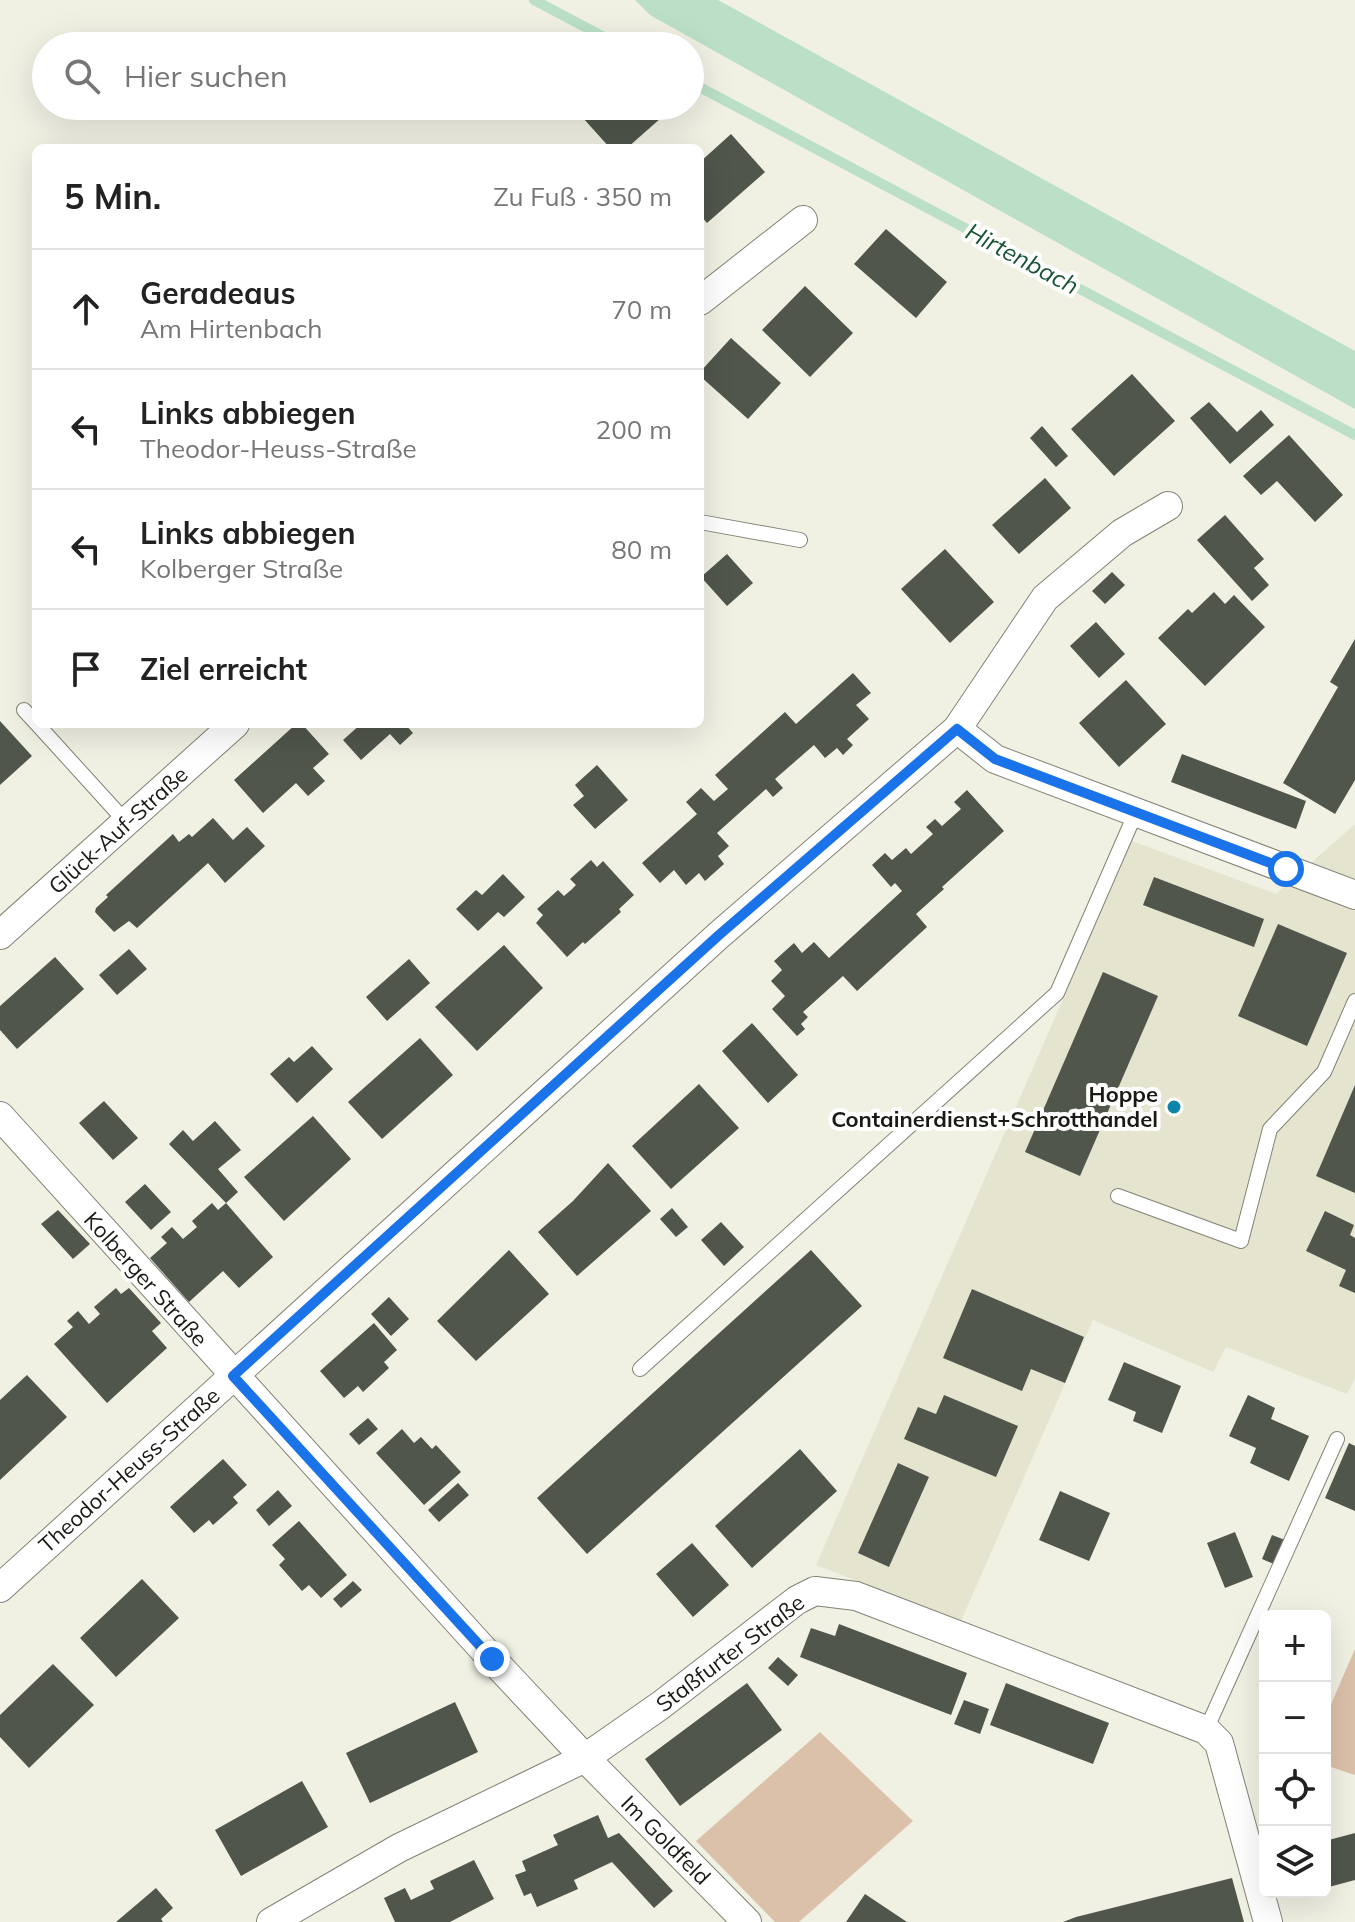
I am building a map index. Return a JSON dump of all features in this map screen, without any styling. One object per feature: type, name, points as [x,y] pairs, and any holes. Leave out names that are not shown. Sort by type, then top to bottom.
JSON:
[{"type":"street","points":[[704,298],[803,220]]},
{"type":"street","name":"Theodor-Heuss-Straße","points":[[0,1588],[719,935],[957,729],[1045,598],[1122,533],[1168,506]]},
{"type":"street","name":"Glück-Auf-Straße","points":[[0,935],[231,728]]},
{"type":"street","points":[[957,729],[995,759],[1355,895]]},
{"type":"street","name":"Kolberger Straße","points":[[0,1116],[233,1376],[585,1758]]},
{"type":"street","name":"Staßfurter Straße","points":[[271,1922],[399,1848],[585,1758],[661,1705],[797,1600],[815,1591],[856,1596],[1206,1730]]},
{"type":"street","points":[[1206,1730],[1219,1743],[1268,1922]]},
{"type":"street","name":"Im Goldfeld","points":[[585,1758],[747,1922]]},
{"type":"lane","points":[[704,523],[800,540]]},
{"type":"lane","points":[[24,710],[32,719]]},
{"type":"lane","points":[[40,728],[126,822]]},
{"type":"lane","points":[[640,1369],[1057,993],[1136,812]]},
{"type":"lane","points":[[1118,1196],[1241,1241],[1270,1129],[1324,1072],[1355,1001]]},
{"type":"lane","points":[[1206,1730],[1337,1439]]},
{"type":"shaded area","points":[[635,0],[718,0],[1355,351],[1355,409],[704,45],[704,32],[680,32],[650,15]]},
{"type":"shaded area","points":[[1355,824],[1355,1379],[1347,1394],[1226,1347],[1213,1372],[1093,1320],[961,1621],[816,1565],[1132,841],[1276,894]]},
{"type":"shaded area","points":[[1355,1649],[1355,1775],[1331,1767],[1331,1704]]},
{"type":"shaded area","points":[[820,1732],[913,1821],[799,1922],[775,1922],[696,1841]]},
{"type":"building","points":[[585,120],[659,120],[632,144],[606,144]]},
{"type":"building","points":[[731,134],[765,172],[707,223],[704,220],[704,158]]},
{"type":"building","points":[[886,229],[947,282],[916,318],[854,264]]},
{"type":"building","points":[[805,286],[853,333],[810,377],[762,330]]},
{"type":"building","points":[[731,338],[781,383],[748,419],[704,380],[704,368]]},
{"type":"building","points":[[1132,374],[1175,421],[1114,476],[1071,429]]},
{"type":"building","points":[[1209,402],[1237,432],[1261,410],[1274,425],[1230,464],[1190,418]]},
{"type":"building","points":[[1042,426],[1068,456],[1056,467],[1030,438]]},
{"type":"building","points":[[1289,435],[1343,495],[1315,522],[1277,481],[1261,495],[1243,476]]},
{"type":"building","points":[[1045,478],[1071,508],[1019,554],[992,525]]},
{"type":"building","points":[[1225,515],[1264,559],[1254,568],[1269,585],[1252,601],[1197,540]]},
{"type":"building","points":[[945,549],[994,602],[950,643],[901,589]]},
{"type":"building","points":[[727,554],[753,583],[727,606],[704,580],[704,574]]},
{"type":"building","points":[[1112,572],[1125,585],[1105,604],[1092,591]]},
{"type":"building","points":[[1214,592],[1225,604],[1234,595],[1265,627],[1205,686],[1158,638],[1188,609],[1192,613]]},
{"type":"building","points":[[1096,622],[1125,654],[1099,678],[1070,646]]},
{"type":"building","points":[[1355,639],[1355,780],[1335,814],[1283,783],[1338,687],[1330,682]]},
{"type":"building","points":[[853,673],[871,693],[856,705],[869,719],[847,739],[853,745],[843,755],[837,748],[825,758],[814,745],[775,779],[783,788],[773,797],[766,789],[717,833],[729,846],[718,856],[724,864],[705,881],[699,873],[686,885],[674,870],[660,883],[642,863],[697,814],[686,802],[701,788],[714,801],[728,789],[715,775],[785,712],[796,724]]},
{"type":"building","points":[[1126,680],[1166,724],[1119,767],[1079,723]]},
{"type":"building","points":[[0,721],[32,756],[0,785]]},
{"type":"building","points":[[292,728],[306,728],[329,754],[313,768],[325,781],[308,796],[296,783],[263,813],[234,780]]},
{"type":"building","points":[[356,728],[409,728],[413,733],[400,745],[390,734],[361,760],[343,740]]},
{"type":"building","points":[[1182,754],[1306,801],[1296,829],[1171,782]]},
{"type":"building","points":[[597,765],[628,800],[595,829],[573,805],[584,796],[575,785]]},
{"type":"building","points":[[967,790],[1004,831],[916,914],[927,927],[857,991],[843,976],[803,1012],[808,1017],[801,1024],[805,1029],[797,1036],[772,1009],[785,996],[771,981],[782,970],[774,961],[794,943],[802,953],[814,942],[829,958],[902,891],[895,883],[891,887],[872,865],[885,853],[892,860],[906,848],[911,854],[933,834],[926,827],[935,819],[942,826],[961,809],[954,802]]},
{"type":"building","points":[[213,818],[233,840],[247,827],[265,846],[225,883],[208,863],[137,928],[129,921],[114,932],[95,912],[108,897],[106,895],[173,834],[179,842],[189,834],[192,837]]},
{"type":"building","points":[[591,860],[597,867],[603,861],[634,895],[619,909],[621,912],[567,957],[536,923],[543,915],[537,909],[558,890],[564,896],[571,890],[576,885],[570,879]]},
{"type":"building","points":[[503,874],[525,897],[504,917],[498,912],[478,931],[456,909],[476,890],[482,895]]},
{"type":"building","points":[[1154,877],[1264,919],[1254,947],[1143,905]]},
{"type":"building","points":[[1278,924],[1347,953],[1307,1046],[1238,1016]]},
{"type":"building","points":[[504,945],[543,988],[477,1051],[435,1007]]},
{"type":"building","points":[[129,949],[147,969],[117,995],[99,975]]},
{"type":"building","points":[[55,957],[84,989],[17,1049],[0,1030],[0,1006]]},
{"type":"building","points":[[409,959],[430,983],[387,1021],[366,997]]},
{"type":"building","points":[[1103,972],[1158,996],[1080,1176],[1025,1152]]},
{"type":"building","points":[[752,1023],[798,1075],[768,1103],[722,1051]]},
{"type":"building","points":[[420,1038],[453,1075],[382,1139],[348,1102]]},
{"type":"building","points":[[312,1046],[333,1069],[297,1103],[270,1074],[289,1057],[294,1062]]},
{"type":"building","points":[[699,1084],[739,1128],[671,1189],[632,1146]]},
{"type":"building","points":[[1355,1085],[1355,1193],[1316,1176]]},
{"type":"building","points":[[104,1101],[138,1138],[113,1160],[79,1123]]},
{"type":"building","points":[[313,1116],[351,1159],[284,1221],[244,1177]]},
{"type":"building","points":[[215,1121],[241,1150],[218,1169],[238,1192],[226,1203],[169,1144],[183,1130],[193,1141]]},
{"type":"building","points":[[608,1163],[651,1211],[577,1276],[538,1232],[573,1201]]},
{"type":"building","points":[[145,1184],[171,1212],[151,1230],[125,1202]]},
{"type":"building","points":[[212,1203],[218,1210],[226,1203],[273,1257],[239,1288],[223,1271],[189,1302],[150,1258],[167,1243],[161,1237],[172,1227],[183,1239],[197,1227],[192,1221]]},
{"type":"building","points":[[672,1208],[688,1227],[676,1237],[660,1219]]},
{"type":"building","points":[[58,1210],[90,1244],[73,1259],[41,1224]]},
{"type":"building","points":[[1325,1211],[1354,1225],[1350,1235],[1355,1238],[1355,1293],[1339,1286],[1346,1270],[1306,1251]]},
{"type":"building","points":[[721,1222],[744,1247],[724,1266],[701,1240]]},
{"type":"building","points":[[509,1250],[549,1294],[476,1361],[437,1321]]},
{"type":"building","points":[[811,1250],[862,1306],[587,1554],[537,1498]]},
{"type":"building","points":[[116,1288],[121,1294],[129,1288],[161,1323],[152,1331],[167,1348],[107,1403],[54,1344],[73,1327],[67,1321],[78,1311],[89,1324],[100,1314],[94,1307]]},
{"type":"building","points":[[972,1289],[1084,1337],[1065,1383],[1031,1369],[1022,1391],[943,1358]]},
{"type":"building","points":[[389,1297],[409,1319],[391,1336],[371,1314]]},
{"type":"building","points":[[374,1323],[397,1350],[384,1362],[389,1368],[363,1392],[358,1386],[344,1398],[320,1371]]},
{"type":"building","points":[[1124,1362],[1181,1386],[1162,1433],[1133,1421],[1136,1412],[1108,1400]]},
{"type":"building","points":[[27,1375],[67,1417],[0,1480],[0,1400]]},
{"type":"building","points":[[944,1395],[1018,1426],[996,1477],[904,1439],[918,1407],[936,1414]]},
{"type":"building","points":[[1248,1395],[1275,1408],[1271,1419],[1309,1436],[1289,1481],[1250,1463],[1256,1448],[1229,1436]]},
{"type":"building","points":[[368,1418],[378,1429],[359,1445],[349,1434]]},
{"type":"building","points":[[402,1429],[414,1443],[421,1437],[432,1449],[436,1445],[461,1472],[424,1505],[376,1453]]},
{"type":"building","points":[[1349,1443],[1355,1446],[1355,1511],[1325,1498]]},
{"type":"building","points":[[800,1449],[837,1491],[752,1568],[715,1526]]},
{"type":"building","points":[[223,1459],[247,1485],[233,1497],[238,1503],[213,1525],[209,1520],[194,1533],[170,1507]]},
{"type":"building","points":[[898,1463],[929,1477],[889,1567],[858,1553]]},
{"type":"building","points":[[458,1483],[469,1495],[439,1522],[428,1510]]},
{"type":"building","points":[[278,1490],[292,1506],[269,1526],[256,1510]]},
{"type":"building","points":[[1060,1491],[1110,1513],[1089,1561],[1039,1540]]},
{"type":"building","points":[[299,1521],[347,1575],[321,1598],[309,1585],[302,1591],[279,1565],[285,1559],[272,1545]]},
{"type":"building","points":[[1235,1532],[1253,1577],[1225,1588],[1207,1543]]},
{"type":"building","points":[[1272,1535],[1285,1540],[1274,1564],[1262,1559]]},
{"type":"building","points":[[692,1543],[729,1585],[693,1617],[656,1574]]},
{"type":"building","points":[[142,1579],[179,1618],[116,1677],[80,1638]]},
{"type":"building","points":[[353,1581],[362,1590],[341,1608],[333,1599]]},
{"type":"building","points":[[839,1624],[967,1673],[951,1715],[800,1657],[811,1628],[835,1636]]},
{"type":"building","points":[[778,1657],[798,1675],[788,1686],[768,1668]]},
{"type":"building","points":[[53,1664],[94,1705],[29,1768],[0,1737],[0,1715]]},
{"type":"building","points":[[747,1683],[782,1730],[680,1806],[645,1759]]},
{"type":"building","points":[[1006,1683],[1109,1723],[1093,1764],[990,1725]]},
{"type":"building","points":[[964,1700],[989,1709],[980,1734],[954,1724]]},
{"type":"building","points":[[455,1702],[478,1752],[370,1803],[346,1753]]},
{"type":"building","points":[[302,1781],[328,1827],[241,1876],[215,1830]]},
{"type":"building","points":[[598,1815],[608,1838],[619,1833],[673,1891],[654,1908],[612,1862],[574,1880],[578,1889],[537,1907],[531,1893],[524,1896],[515,1875],[526,1871],[522,1861],[558,1845],[553,1835]]},
{"type":"building","points":[[1355,1833],[1355,1880],[1331,1886],[1331,1839]]},
{"type":"building","points":[[474,1860],[494,1899],[450,1922],[395,1922],[384,1898],[405,1888],[411,1900],[434,1889],[430,1881]]},
{"type":"building","points":[[1232,1878],[1244,1922],[1063,1922],[1076,1917]]},
{"type":"building","points":[[156,1888],[173,1908],[161,1919],[163,1922],[116,1922]]},
{"type":"building","points":[[865,1894],[907,1922],[846,1922]]},
{"type":"waterway","name":"Hirtenbach","points":[[534,0],[595,32]]},
{"type":"waterway","name":"Hirtenbach","points":[[704,89],[1355,435]]},
{"type":"place","name":"Hoppe Containerdienst+Schrotthandel","points":[[1174,1107]]},
{"type":"route","points":[[492,1659],[233,1376],[719,935],[957,729],[995,759],[1286,869]]}]
